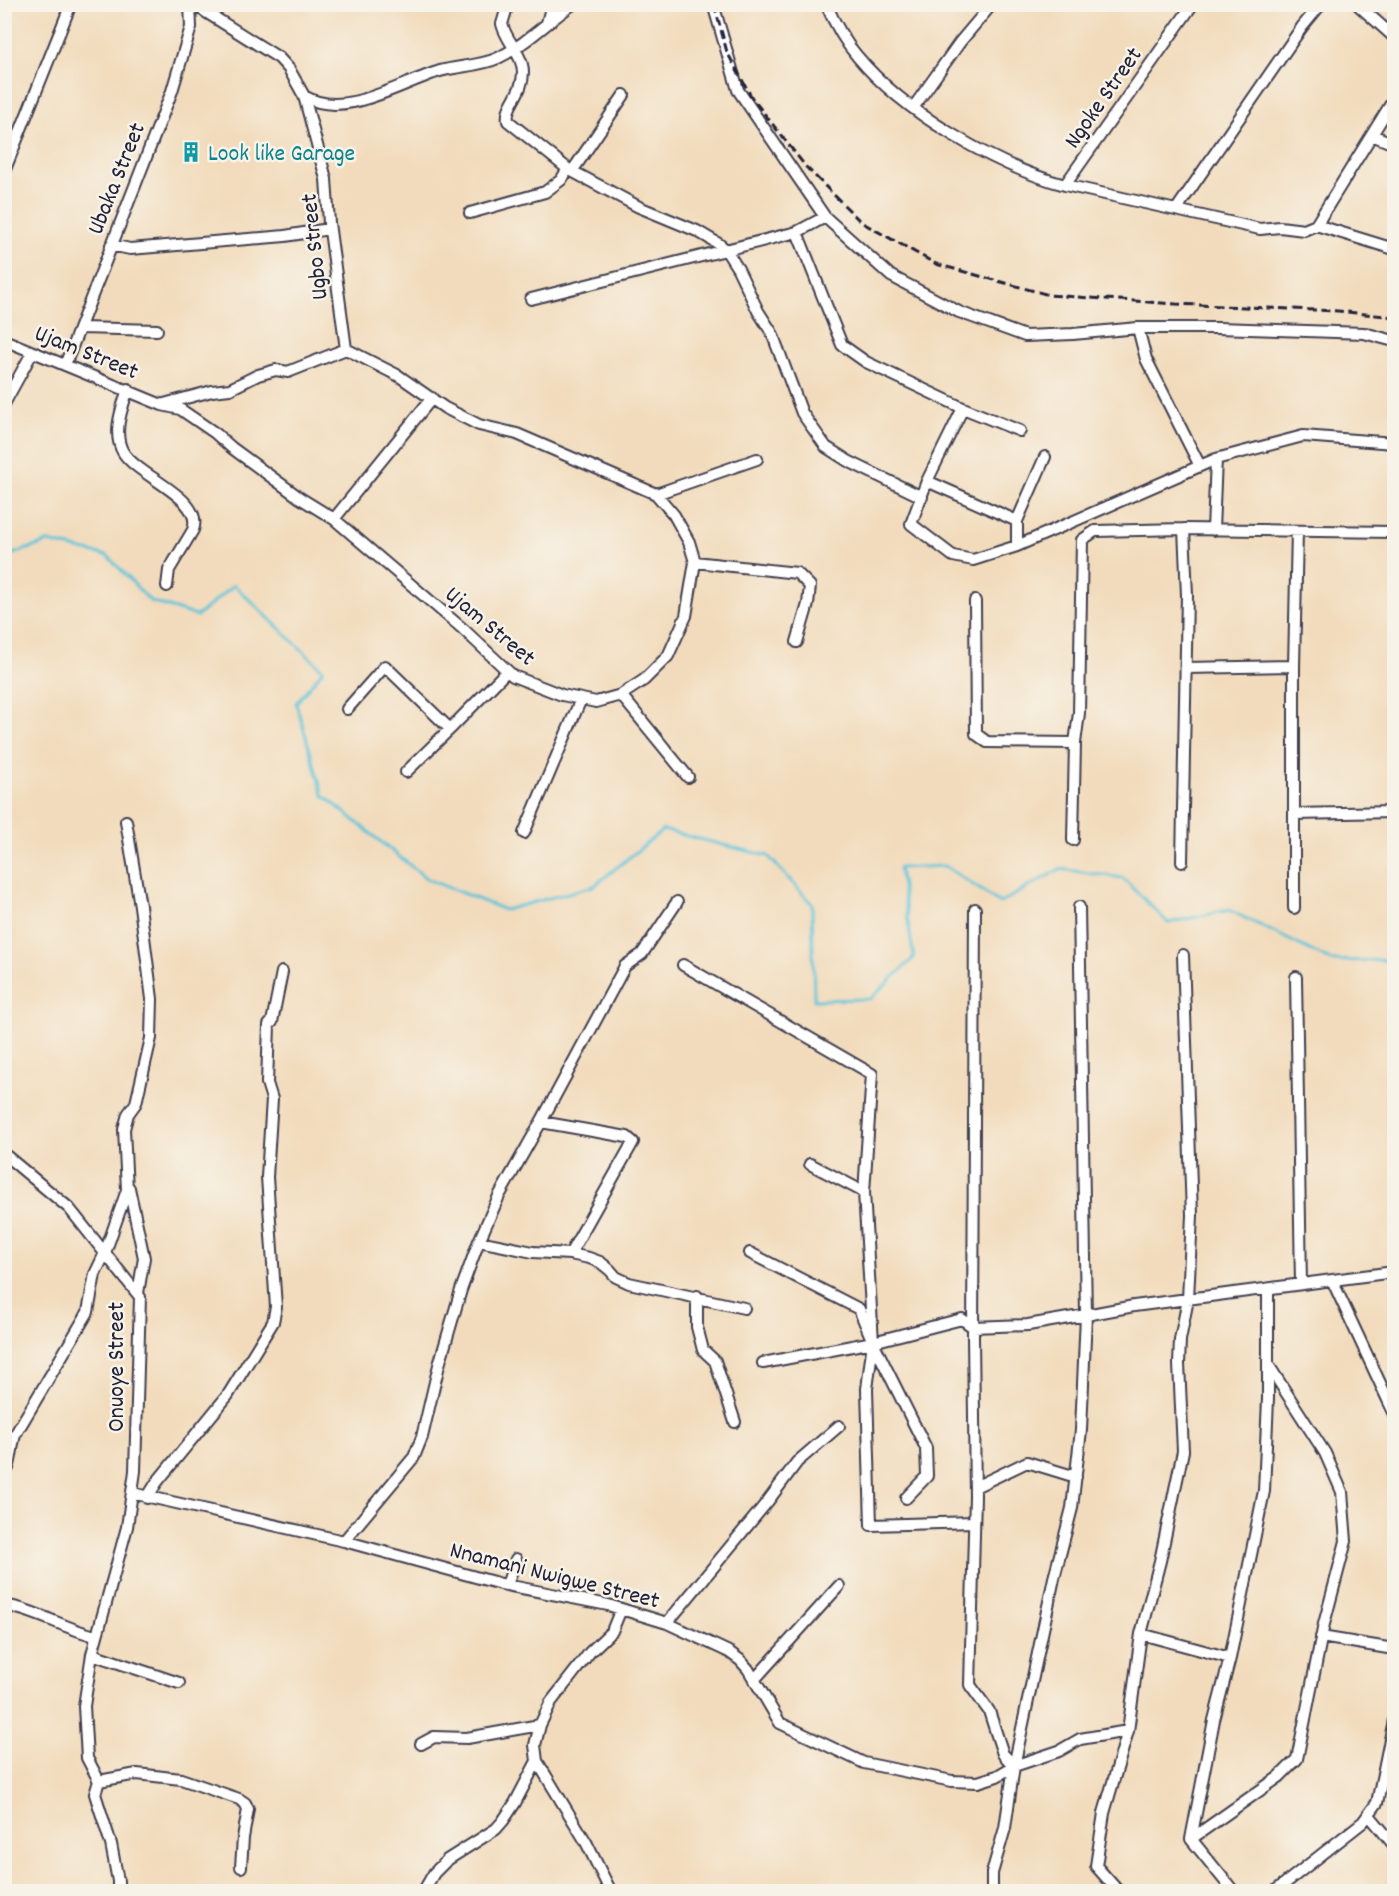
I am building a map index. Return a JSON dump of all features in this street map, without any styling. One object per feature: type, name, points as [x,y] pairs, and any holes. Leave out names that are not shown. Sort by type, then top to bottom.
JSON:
[{"type":"street","points":[[4,172],[71,4]]},
{"type":"street","name":"Ugbo Street","points":[[191,4],[279,58],[289,69],[304,96],[326,179],[329,229],[346,349]]},
{"type":"street","name":"Ubaka Street","points":[[65,365],[172,92],[191,27],[191,4]]},
{"type":"street","points":[[508,4],[502,24],[523,64],[523,84],[509,108],[508,121],[570,169],[639,207],[697,231],[726,250],[772,333],[802,413],[826,447],[848,461],[922,496]]},
{"type":"street","points":[[547,23],[552,4]]},
{"type":"street","points":[[304,96],[332,105],[355,102],[440,71],[496,59],[514,49],[573,4]]},
{"type":"street","points":[[712,4],[738,90],[825,218],[891,276],[959,312],[1024,336],[1138,328],[1218,328],[1364,333],[1395,341]]},
{"type":"street","points":[[826,4],[843,37],[856,55],[889,90],[953,134],[1015,168],[1065,185],[1260,229],[1280,227],[1304,230],[1316,225],[1395,99]]},
{"type":"street","points":[[913,108],[960,42],[992,4]]},
{"type":"street","name":"Ngoke Street","points":[[1065,185],[1193,4]]},
{"type":"street","points":[[1176,210],[1302,27],[1321,4]]},
{"type":"street","points":[[1357,4],[1394,38]]},
{"type":"street","points":[[470,213],[545,192],[561,180],[624,95]]},
{"type":"street","points":[[1371,135],[1395,144]]},
{"type":"street","points":[[531,299],[797,232],[825,218]]},
{"type":"street","points":[[1316,225],[1395,249]]},
{"type":"street","points":[[111,245],[130,249],[285,236],[329,229]]},
{"type":"street","points":[[797,232],[842,345],[866,362],[963,408],[1020,430]]},
{"type":"street","points":[[81,328],[157,330]]},
{"type":"street","points":[[1138,328],[1146,358],[1200,466]]},
{"type":"street","name":"Ujam Street","points":[[4,340],[32,353],[128,389],[162,405],[180,409],[300,498],[334,519],[463,629],[513,676],[533,686],[596,702],[621,695],[644,680],[668,656],[686,616],[695,562],[689,542],[674,515],[656,494],[517,434],[479,425],[445,408],[399,376],[346,349]]},
{"type":"street","points":[[162,405],[212,391],[230,389],[258,375],[276,370],[288,372],[346,349]]},
{"type":"street","points":[[4,404],[32,353]]},
{"type":"street","points":[[128,389],[118,425],[123,452],[155,480],[182,499],[194,514],[196,522],[169,570],[167,586]]},
{"type":"street","points":[[334,519],[432,399]]},
{"type":"street","points":[[963,408],[927,481],[911,524],[953,556],[973,560],[1017,546],[1216,459],[1303,436],[1395,443]]},
{"type":"street","points":[[1017,546],[1017,521],[1045,457]]},
{"type":"street","points":[[656,494],[757,459]]},
{"type":"street","points":[[1213,530],[1216,459]]},
{"type":"street","points":[[927,481],[1017,521]]},
{"type":"street","points":[[1182,862],[1186,668],[1184,529]]},
{"type":"street","points":[[1073,840],[1075,743],[1079,712],[1082,540],[1095,531],[1184,529],[1395,532]]},
{"type":"street","points":[[1294,908],[1294,666],[1297,531]]},
{"type":"street","points":[[695,562],[797,573],[810,586],[808,604],[797,642]]},
{"type":"street","points":[[975,601],[976,734],[987,742],[1075,743]]},
{"type":"street","points":[[347,709],[385,666],[450,729]]},
{"type":"street","points":[[1186,668],[1294,666]]},
{"type":"street","points":[[406,772],[507,671]]},
{"type":"street","points":[[621,695],[688,777]]},
{"type":"street","points":[[524,833],[581,699]]},
{"type":"street","points":[[1294,814],[1395,812]]},
{"type":"street","points":[[4,1474],[8,1469],[7,1459],[15,1435],[88,1312],[95,1274],[105,1254],[127,1190],[124,1129],[128,1114],[136,1103],[151,1038],[152,999],[126,821]]},
{"type":"street","points":[[344,1541],[414,1457],[422,1437],[439,1365],[461,1290],[499,1196],[625,966],[642,954],[677,902]]},
{"type":"street","points":[[992,1892],[992,1873],[1005,1828],[1014,1766],[1054,1578],[1072,1508],[1082,1430],[1086,1315],[1079,907]]},
{"type":"street","points":[[975,909],[973,1327],[975,1487],[970,1685],[989,1711],[1002,1754],[1014,1766]]},
{"type":"street","points":[[1119,1892],[1096,1866],[1104,1813],[1128,1731],[1141,1634],[1160,1561],[1183,1451],[1179,1364],[1180,1340],[1188,1299],[1192,1215],[1183,955]]},
{"type":"street","points":[[683,965],[872,1074],[864,1192],[873,1342],[867,1389],[871,1525],[974,1522]]},
{"type":"street","points":[[147,1498],[157,1482],[228,1395],[273,1322],[276,1307],[267,1177],[272,1099],[267,1083],[266,1067],[269,1025],[272,1022],[282,972]]},
{"type":"street","points":[[1296,977],[1301,1284]]},
{"type":"street","points":[[541,1122],[627,1137],[633,1142],[570,1254]]},
{"type":"street","name":"Onuoye Street","points":[[4,1154],[69,1208],[140,1297],[135,1470],[132,1493],[127,1527],[96,1636],[84,1706],[87,1758],[99,1780]]},
{"type":"street","points":[[810,1164],[864,1192]]},
{"type":"street","points":[[125,1171],[144,1257],[138,1293]]},
{"type":"street","points":[[479,1241],[533,1252],[570,1254],[600,1262],[616,1277],[629,1283],[744,1308]]},
{"type":"street","points":[[750,1253],[859,1309],[926,1448],[927,1476],[906,1498]]},
{"type":"street","points":[[763,1363],[873,1342],[962,1319],[973,1327],[1028,1325],[1134,1306],[1395,1272]]},
{"type":"street","points":[[1332,1280],[1395,1413]]},
{"type":"street","points":[[1234,1892],[1191,1839],[1214,1720],[1230,1658],[1264,1491],[1268,1289]]},
{"type":"street","points":[[697,1296],[697,1327],[703,1350],[715,1360],[735,1422]]},
{"type":"street","points":[[1191,1839],[1279,1777],[1297,1759],[1321,1637],[1346,1541],[1342,1492],[1325,1453],[1268,1365]]},
{"type":"street","points":[[667,1623],[768,1501],[797,1462],[839,1426]]},
{"type":"street","points":[[975,1487],[1027,1462],[1076,1477]]},
{"type":"street","name":"Nnamani Nwigwe Street","points":[[132,1493],[344,1541],[507,1585],[608,1605],[667,1623],[729,1652],[740,1660],[780,1723],[864,1763],[952,1781],[978,1782],[997,1776],[1014,1766],[1059,1751],[1080,1739],[1128,1731]]},
{"type":"street","points":[[507,1585],[516,1559]]},
{"type":"street","points":[[754,1680],[838,1586]]},
{"type":"street","points":[[4,1605],[18,1607],[75,1632],[96,1636]]},
{"type":"street","points":[[611,1892],[586,1842],[537,1761],[535,1745],[540,1725],[551,1702],[590,1652],[612,1631],[621,1609]]},
{"type":"street","points":[[1141,1634],[1230,1658]]},
{"type":"street","points":[[1321,1637],[1395,1649]]},
{"type":"street","points":[[92,1654],[179,1683]]},
{"type":"street","points":[[1274,1892],[1369,1815],[1377,1803],[1395,1720]]},
{"type":"street","points":[[421,1744],[434,1737],[467,1738],[540,1725]]},
{"type":"street","points":[[423,1892],[434,1873],[447,1860],[496,1829],[515,1803],[537,1761]]},
{"type":"street","points":[[118,1892],[111,1844],[95,1794],[99,1780],[137,1774],[181,1779],[239,1799],[248,1809],[241,1867]]},
{"type":"street","points":[[1369,1815],[1395,1845]]},
{"type":"waterway","points":[[4,557],[48,542],[108,556],[150,601],[197,616],[234,585],[323,670],[296,703],[323,795],[427,879],[505,910],[594,886],[663,830],[768,856],[812,904],[814,1000],[870,999],[914,958],[899,868],[945,866],[1000,903],[1060,869],[1123,878],[1168,923],[1229,910],[1332,961],[1394,960]]},
{"type":"railway","points":[[714,4],[727,52],[752,98],[806,167],[861,222],[936,264],[1049,295],[1176,304],[1338,311],[1394,317]]},
{"type":"place","name":"Look like Garage","points":[[191,152]]}]
